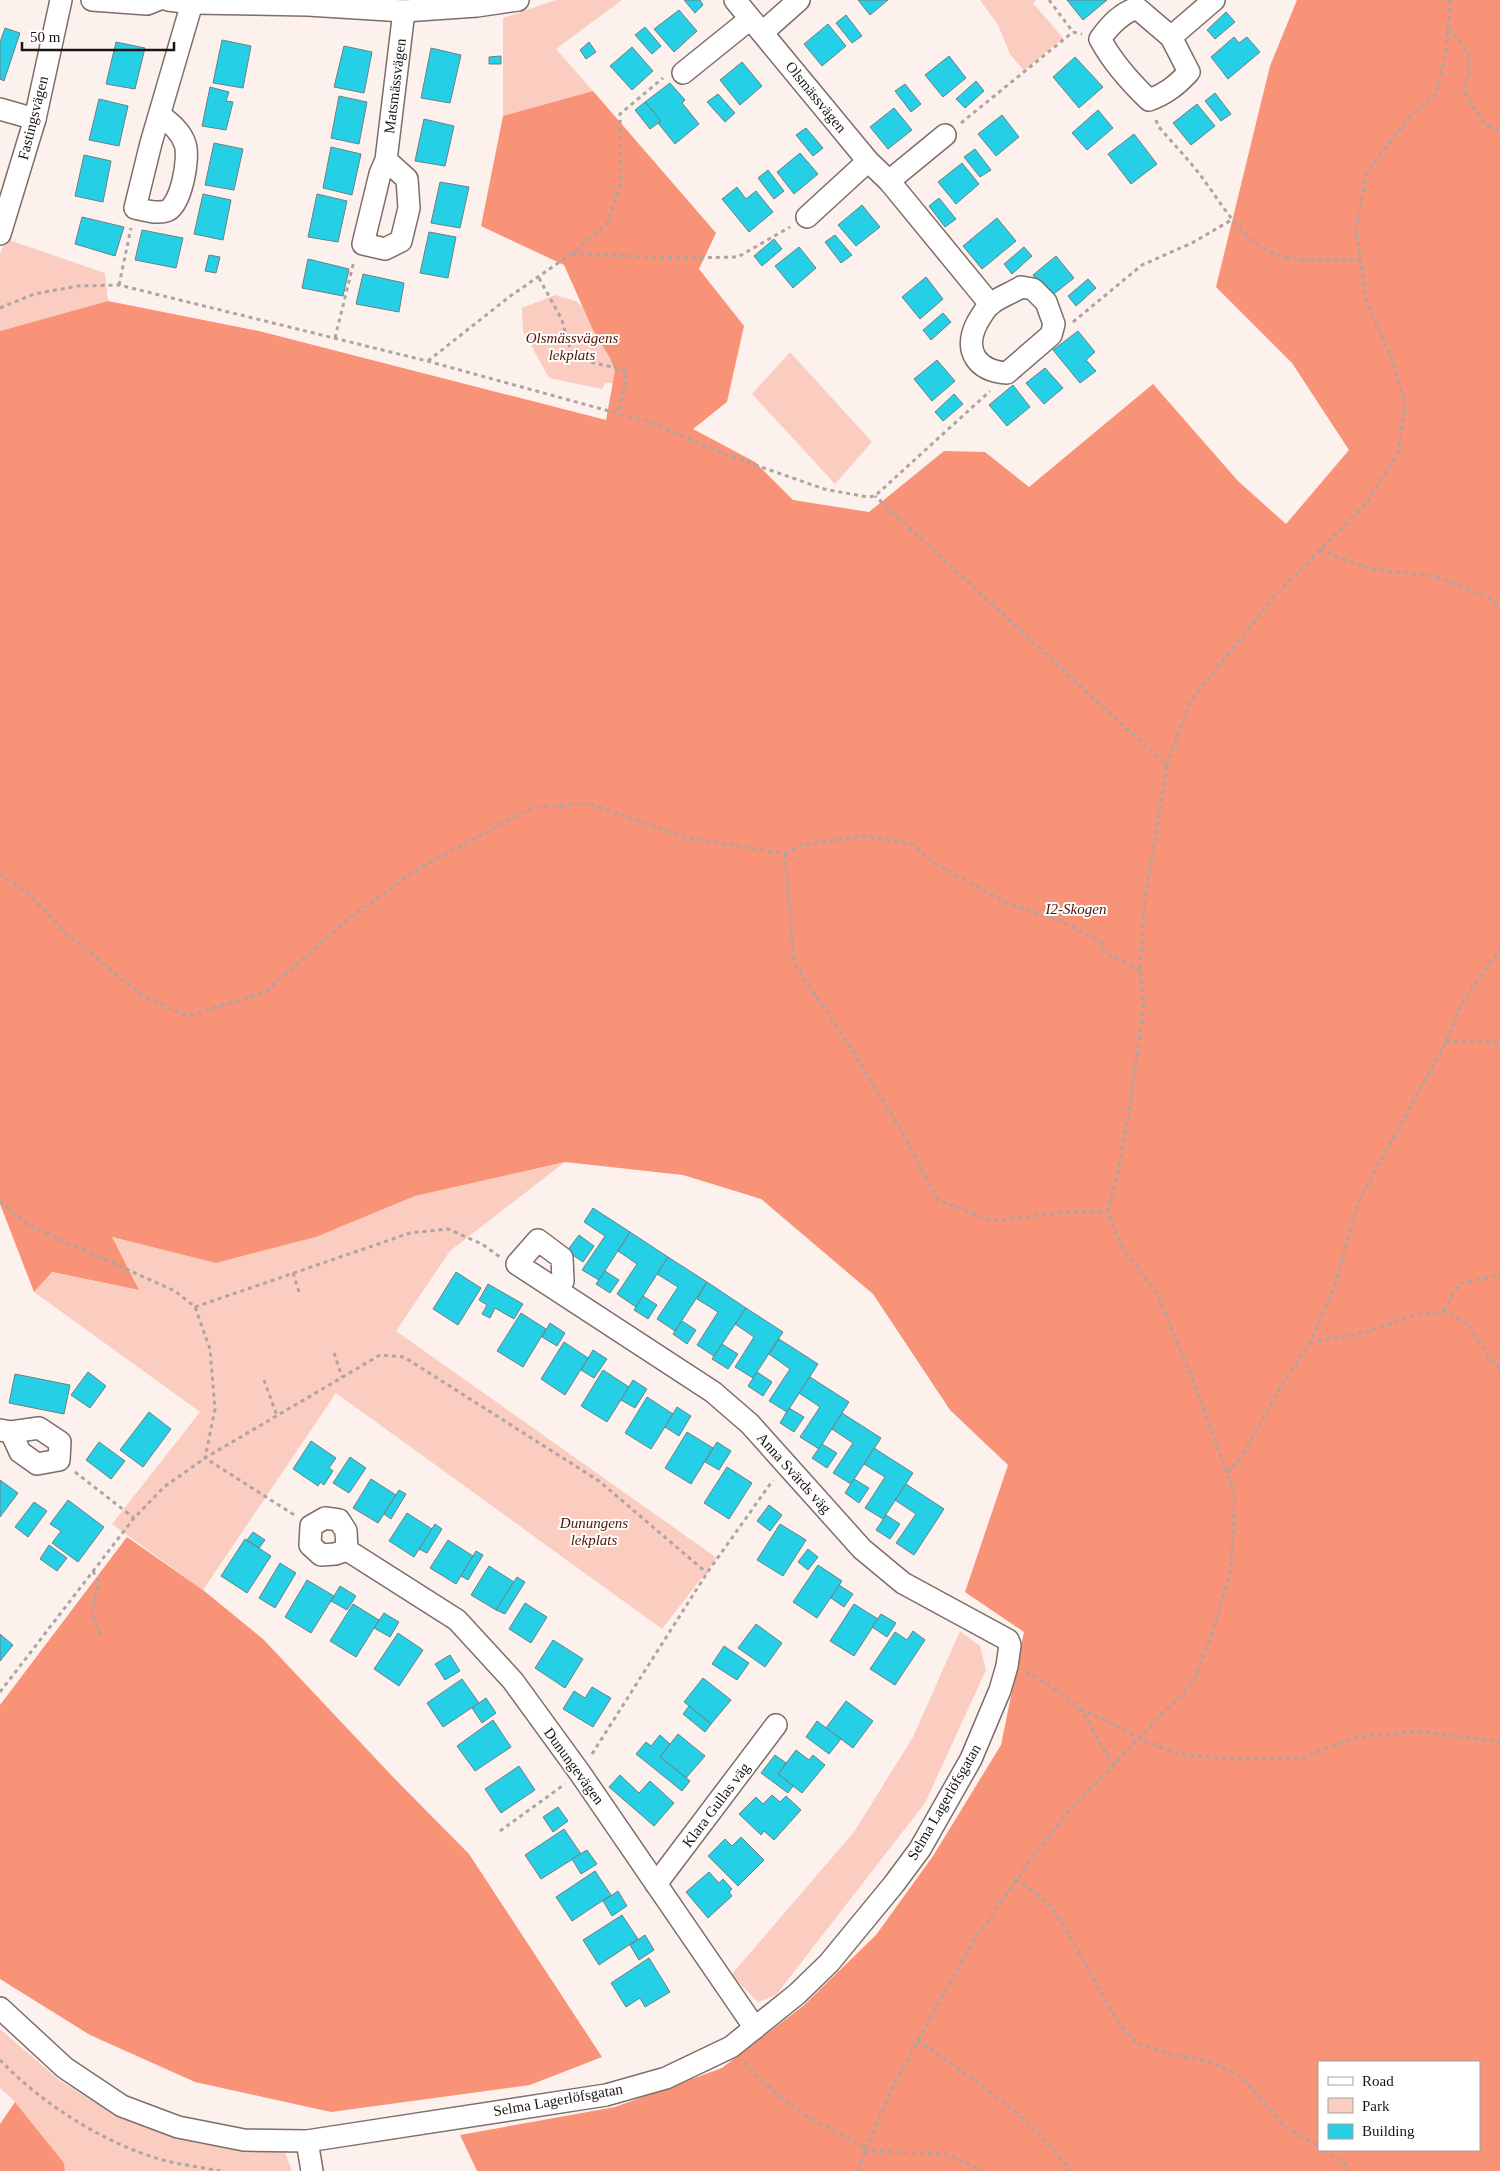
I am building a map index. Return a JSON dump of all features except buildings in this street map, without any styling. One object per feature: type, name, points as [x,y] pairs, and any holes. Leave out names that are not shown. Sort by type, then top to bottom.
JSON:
[{"type":"street","name":"Fastingsvägen","points":[[0,234],[35,119],[61,0]]},
{"type":"street","points":[[92,0],[147,4],[157,0]]},
{"type":"street","points":[[168,0],[192,3],[308,3],[404,11],[477,6],[518,0]]},
{"type":"street","name":"Olsmässvägen","points":[[735,0],[868,161],[889,181],[990,304]]},
{"type":"street","points":[[683,73],[799,0]]},
{"type":"street","points":[[1171,37],[1214,0]]},
{"type":"street","points":[[160,115],[174,126],[182,136],[188,151],[180,191],[173,208],[165,212],[135,208],[160,115],[192,3]]},
{"type":"street","points":[[1137,8],[1171,37],[1190,72],[1176,87],[1161,96],[1149,100],[1125,77],[1109,58],[1100,39],[1108,27],[1126,11],[1137,8]]},
{"type":"street","name":"Matsmässvägen","points":[[363,244],[380,174],[386,160],[404,11]]},
{"type":"street","points":[[0,109],[35,119]]},
{"type":"street","points":[[889,181],[946,135]]},
{"type":"street","points":[[363,244],[385,249],[401,241],[410,208],[407,179],[386,160]]},
{"type":"street","points":[[807,217],[868,161]]},
{"type":"street","points":[[1021,287],[1033,289],[1046,302],[1054,324],[1051,335],[1007,373],[990,370],[982,366],[974,356],[972,343],[974,329],[990,304],[1021,287]]},
{"type":"street","points":[[517,1264],[538,1240],[562,1258],[563,1281],[558,1290]]},
{"type":"street","name":"Anna Svärds väg","points":[[517,1264],[713,1392],[750,1424],[862,1549],[903,1583],[925,1597],[1001,1634],[1008,1640],[1010,1645],[1007,1666]]},
{"type":"street","points":[[39,1428],[60,1442],[59,1460],[36,1464],[20,1452],[6,1431],[39,1428]]},
{"type":"street","points":[[325,1518],[339,1520],[346,1531],[347,1550],[335,1554],[321,1555],[310,1545],[311,1526],[325,1518]]},
{"type":"street","name":"Dunungevägen","points":[[347,1550],[457,1620],[513,1682],[580,1773],[755,2028]]},
{"type":"street","name":"Selma Lagerlöfsgatan","points":[[0,2008],[65,2068],[122,2106],[178,2126],[244,2140],[307,2141],[606,2095],[666,2078],[731,2047],[797,1994],[829,1963],[894,1884],[920,1849],[971,1759],[990,1716],[1007,1666]]},
{"type":"street","name":"Klara Gullas väg","points":[[656,1884],[776,1725]]},
{"type":"street","points":[[307,2141],[312,2171]]},
{"type":"path","points":[[946,135],[1073,32],[1049,0]]},
{"type":"path","points":[[858,2171],[865,2150],[917,2040],[974,1940],[1016,1880],[1068,1812],[1141,1739],[1194,1681],[1212,1633],[1230,1570],[1235,1495],[1228,1474],[1156,1291],[1123,1250],[1107,1212],[1116,1181],[1129,1114],[1144,1005],[1140,970],[1145,899],[1167,766],[1190,702],[1272,598],[1367,502],[1398,453],[1405,405],[1393,361],[1366,300],[1356,229],[1367,172],[1408,119],[1436,94],[1446,53],[1450,0]]},
{"type":"path","points":[[1448,28],[1469,54],[1469,71],[1464,88],[1467,98],[1486,125],[1500,131]]},
{"type":"path","points":[[427,361],[509,298],[572,254],[607,224],[621,182],[620,114],[664,76],[683,73]]},
{"type":"path","points":[[1149,100],[1158,126],[1250,239],[1270,252],[1308,260],[1360,258]]},
{"type":"path","points":[[119,285],[135,208]]},
{"type":"path","points":[[572,254],[686,258],[738,257],[807,217]]},
{"type":"path","points":[[1051,335],[1068,326],[1142,265],[1185,247],[1233,218]]},
{"type":"path","points":[[336,338],[356,253],[363,244]]},
{"type":"path","points":[[540,278],[562,320],[572,352],[577,357],[590,362],[626,370],[625,384],[618,413]]},
{"type":"path","points":[[0,308],[34,294],[78,286],[119,285],[427,361],[618,413],[649,422],[727,455],[824,489],[868,497],[874,496],[990,392],[1007,373]]},
{"type":"path","points":[[874,496],[1167,766]]},
{"type":"path","points":[[1320,550],[1370,569],[1434,576],[1488,597],[1500,607]]},
{"type":"path","points":[[0,874],[29,894],[67,934],[144,997],[188,1016],[265,992],[348,919],[416,870],[533,807],[591,804],[683,837],[785,854],[801,845],[862,836],[912,844],[943,868],[1007,903],[1059,920],[1101,942],[1104,952],[1140,970]]},
{"type":"path","points":[[785,854],[794,963],[847,1042],[901,1130],[938,1200],[993,1221],[1067,1212],[1107,1212]]},
{"type":"path","points":[[1228,1474],[1243,1455],[1284,1381],[1310,1343],[1336,1283],[1358,1202],[1446,1042],[1464,999],[1500,950]]},
{"type":"path","points":[[1446,1042],[1476,1040],[1500,1044]]},
{"type":"path","points":[[0,1201],[26,1224],[175,1291],[195,1307],[210,1349],[215,1408],[205,1458]]},
{"type":"path","points":[[195,1307],[410,1233],[448,1229],[482,1244],[507,1262],[517,1264]]},
{"type":"path","points":[[293,1273],[299,1292]]},
{"type":"path","points":[[1444,1311],[1453,1293],[1461,1283],[1500,1276]]},
{"type":"path","points":[[1310,1343],[1369,1331],[1412,1316],[1444,1311],[1468,1324],[1486,1353],[1500,1368]]},
{"type":"path","points":[[334,1353],[342,1377]]},
{"type":"path","points":[[0,1692],[134,1518],[164,1487],[205,1458],[380,1355],[404,1357],[599,1481],[707,1573]]},
{"type":"path","points":[[264,1380],[276,1416]]},
{"type":"path","points":[[205,1458],[311,1526]]},
{"type":"path","points":[[59,1460],[134,1518]]},
{"type":"path","points":[[500,1831],[580,1773],[707,1573],[785,1463]]},
{"type":"path","points":[[93,1571],[99,1583],[91,1610],[92,1622],[101,1634]]},
{"type":"path","points":[[1007,1666],[1030,1674],[1047,1684],[1080,1709],[1141,1739],[1178,1754],[1233,1759],[1301,1758],[1358,1737],[1419,1731],[1500,1742]]},
{"type":"path","points":[[1080,1709],[1104,1754],[1115,1765]]},
{"type":"path","points":[[1016,1880],[1048,1902],[1065,1928],[1120,2027],[1138,2044],[1173,2055],[1208,2061],[1242,2078],[1285,2127],[1318,2145]]},
{"type":"path","points":[[917,2040],[980,2085],[1030,2125],[1070,2171]]},
{"type":"path","points":[[731,2047],[764,2082],[803,2114],[865,2150],[948,2156],[983,2171]]},
{"type":"path","points":[[0,2060],[49,2104],[112,2140],[162,2160],[205,2170],[220,2171]]},
{"type":"path","points":[[1326,2151],[1345,2164],[1349,2171]]},
{"type":"green space","points":[[556,0],[622,0],[556,49],[593,91],[503,116],[503,18]]},
{"type":"green space","points":[[980,0],[1036,0],[1033,3],[1063,38],[1024,71],[1010,54],[998,25]]},
{"type":"green space","name":"I2-Skogen","points":[[1297,0],[1500,0],[1500,2171],[477,2171],[460,2135],[615,2107],[722,2068],[803,2006],[876,1935],[933,1856],[1001,1745],[1024,1632],[965,1592],[1008,1465],[950,1410],[873,1294],[761,1199],[683,1175],[565,1162],[415,1196],[316,1237],[216,1263],[112,1237],[139,1290],[52,1272],[34,1292],[0,1204],[0,331],[108,301],[259,331],[606,420],[615,371],[610,358],[593,330],[564,265],[481,226],[503,116],[593,91],[716,233],[699,269],[744,326],[727,402],[693,429],[755,462],[793,500],[869,512],[944,451],[985,452],[1029,487],[1153,384],[1238,481],[1286,524],[1349,450],[1292,363],[1216,287],[1270,66]]},
{"type":"green space","points":[[6,239],[105,273],[108,301],[0,331],[0,253]]},
{"type":"green space","name":"Olsmässvägens lekplats","points":[[555,295],[576,301],[612,335],[620,384],[605,383],[602,389],[549,378],[523,331],[522,308]]},
{"type":"green space","points":[[790,352],[872,442],[835,484],[752,394]]},
{"type":"green space","name":"Dunungens lekplats","points":[[565,1162],[450,1251],[396,1331],[717,1558],[662,1629],[336,1393],[203,1590],[112,1524],[200,1412],[34,1292],[51,1272],[138,1290],[111,1237],[216,1263],[316,1237],[415,1196]]},
{"type":"green space","points":[[127,1537],[203,1590],[263,1639],[393,1777],[469,1854],[602,2057],[530,2085],[331,2112],[195,2082],[90,2035],[0,1979],[0,1705]]},
{"type":"green space","points":[[960,1631],[980,1646],[986,1670],[925,1803],[776,1995],[758,2002],[731,1975],[854,1832],[913,1737]]},
{"type":"green space","points":[[0,2029],[59,2080],[120,2118],[201,2144],[285,2152],[292,2171],[65,2171],[64,2163],[15,2102],[0,2088]]},
{"type":"green space","points":[[15,2102],[64,2163],[65,2171],[0,2171],[0,2124]]}]
